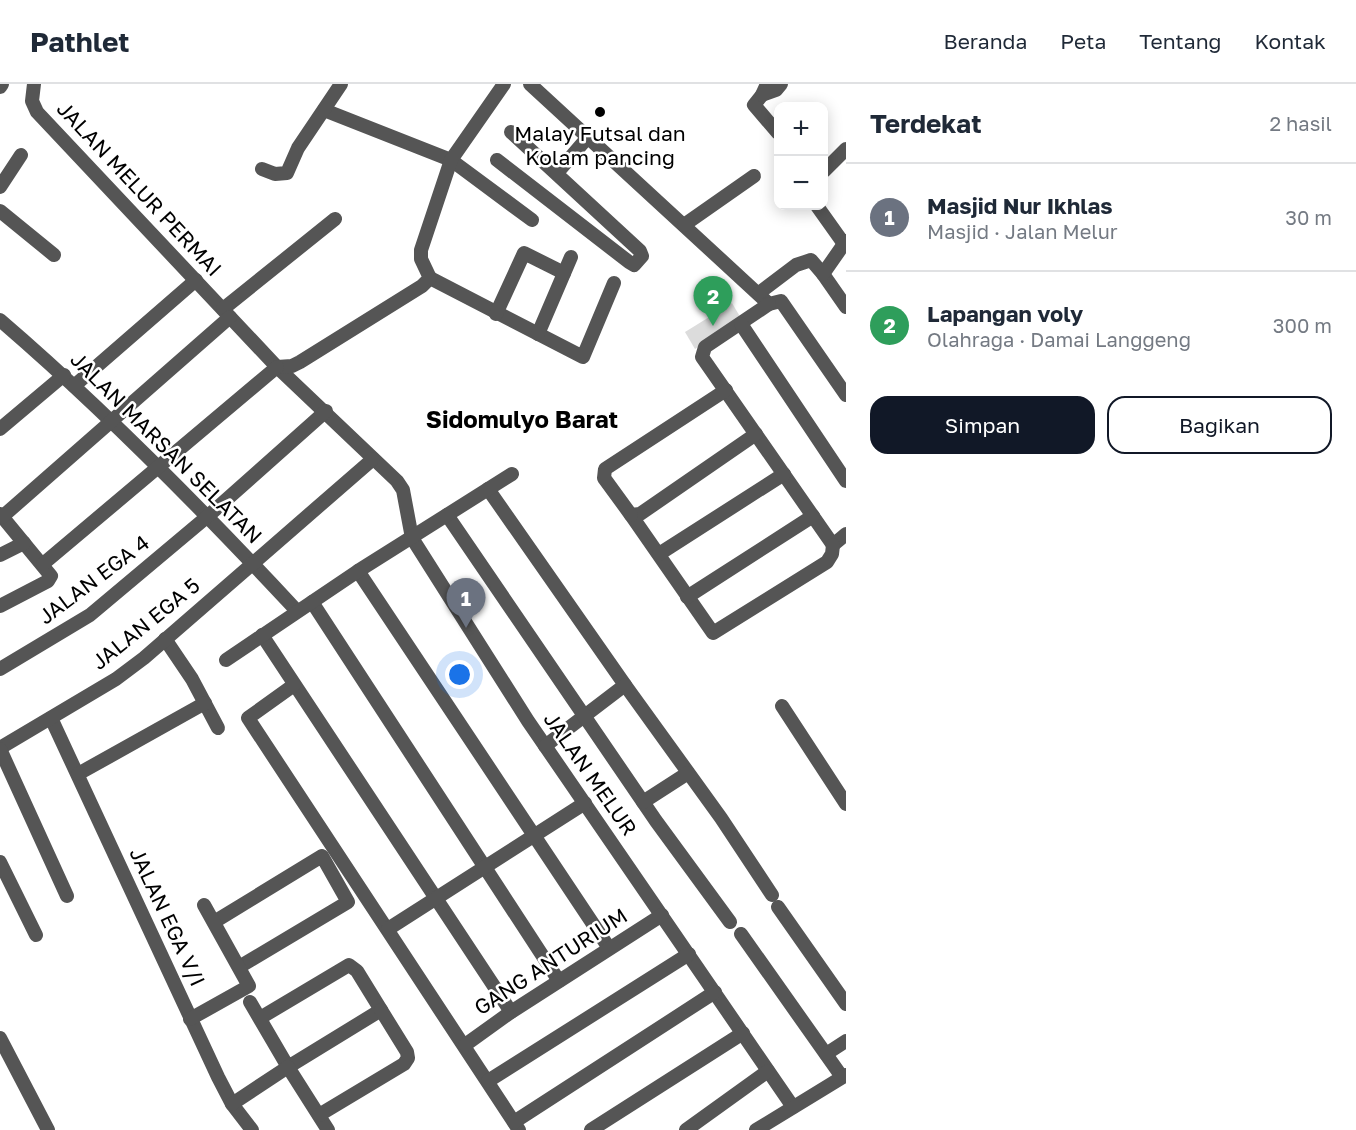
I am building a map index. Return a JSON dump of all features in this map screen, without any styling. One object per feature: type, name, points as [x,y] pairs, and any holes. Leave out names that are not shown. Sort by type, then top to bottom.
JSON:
[{"type":"street","name":"JALAN MELUR PERMAI","points":[[33,84],[32,101],[37,112],[277,367]]},
{"type":"street","points":[[262,168],[275,174],[287,173],[298,148],[341,84]]},
{"type":"street","points":[[430,278],[421,259],[421,250],[451,160],[504,84]]},
{"type":"street","points":[[530,84],[769,304]]},
{"type":"street","points":[[774,128],[754,105],[765,89],[776,90],[782,84]]},
{"type":"street","points":[[324,110],[451,160],[532,220]]},
{"type":"street","points":[[497,160],[629,262],[634,265],[639,262],[642,256],[640,251],[511,132]]},
{"type":"street","points":[[557,173],[588,137]]},
{"type":"street","points":[[828,167],[846,149]]},
{"type":"street","points":[[0,187],[21,155]]},
{"type":"street","points":[[525,181],[541,160]]},
{"type":"street","points":[[684,225],[754,176]]},
{"type":"street","points":[[561,209],[576,192]]},
{"type":"street","points":[[820,210],[845,242],[823,274]]},
{"type":"street","points":[[0,211],[54,255]]},
{"type":"street","points":[[0,606],[50,578],[43,564],[1,516],[110,422],[227,313],[335,219]]},
{"type":"street","points":[[496,314],[524,253],[564,273]]},
{"type":"street","points":[[538,334],[571,257]]},
{"type":"street","points":[[759,293],[796,266],[811,260],[846,307]]},
{"type":"street","points":[[43,564],[277,367],[292,366],[300,362],[430,278],[441,281],[496,314],[583,357],[614,283]]},
{"type":"street","points":[[75,386],[196,280]]},
{"type":"street","points":[[726,390],[604,469],[604,478],[713,633],[827,562],[832,554],[833,545],[726,390],[702,357],[702,352],[705,347],[769,304],[781,301],[846,395]]},
{"type":"street","name":"JALAN MARSAN SELATAN","points":[[0,320],[64,375],[208,516],[297,611]]},
{"type":"street","points":[[741,324],[846,481]]},
{"type":"street","name":"JALAN MELUR","points":[[277,367],[326,411],[403,490],[412,538],[545,746],[793,1107]]},
{"type":"street","points":[[0,429],[64,375]]},
{"type":"street","name":"JALAN EGA 4","points":[[0,669],[90,615],[208,516],[326,411]]},
{"type":"street","points":[[631,514],[640,513],[756,434]]},
{"type":"street","name":"JALAN EGA 5","points":[[0,749],[116,679],[373,459]]},
{"type":"street","points":[[226,660],[358,571],[512,474]]},
{"type":"street","points":[[659,554],[784,474]]},
{"type":"street","points":[[488,489],[688,772],[846,1004]]},
{"type":"street","points":[[447,515],[643,802],[730,922]]},
{"type":"street","points":[[687,597],[813,516]]},
{"type":"street","points":[[833,545],[846,534]]},
{"type":"street","points":[[0,555],[24,543]]},
{"type":"street","points":[[358,571],[609,948]]},
{"type":"street","points":[[312,602],[559,981]]},
{"type":"street","points":[[262,635],[511,1012]]},
{"type":"street","points":[[165,639],[218,728]]},
{"type":"street","points":[[294,685],[248,718],[465,1045],[516,1126],[715,992]]},
{"type":"street","points":[[545,746],[625,685]]},
{"type":"street","points":[[78,774],[205,703]]},
{"type":"street","points":[[782,706],[846,804]]},
{"type":"street","name":"JALAN EGA V/I","points":[[51,718],[190,1019],[232,1104],[252,1130]]},
{"type":"street","points":[[0,749],[67,897]]},
{"type":"street","points":[[643,802],[688,772]]},
{"type":"street","points":[[388,929],[585,803]]},
{"type":"street","points":[[214,922],[322,856],[348,902],[239,967]]},
{"type":"street","points":[[0,862],[36,934]]},
{"type":"street","points":[[190,1019],[249,986],[204,904]]},
{"type":"street","name":"GANG ANTURIUM","points":[[465,1045],[511,1012],[662,915]]},
{"type":"street","points":[[741,934],[844,1076],[756,1130]]},
{"type":"street","points":[[488,1081],[689,954]]},
{"type":"street","points":[[260,1018],[349,965],[357,971],[407,1052],[408,1058],[404,1064],[318,1115]]},
{"type":"street","points":[[250,1002],[328,1130]]},
{"type":"street","points":[[232,1104],[381,1010]]},
{"type":"street","points":[[591,1130],[743,1033]]},
{"type":"street","points":[[0,1038],[48,1130]]},
{"type":"street","points":[[826,1054],[846,1041]]},
{"type":"street","points":[[686,1130],[768,1071]]},
{"type":"shaded area","points":[[732,303],[742,320],[695,349],[685,332]]},
{"type":"place","name":"Malay Futsal dan Kolam pancing","points":[[600,112]]},
{"type":"place","name":"Lapangan voly","points":[[713,326]]},
{"type":"place","name":"Masjid Nur Ikhlas","points":[[466,628]]},
{"type":"district","name":"Sidomulyo Barat","points":[[522,420]]}]
